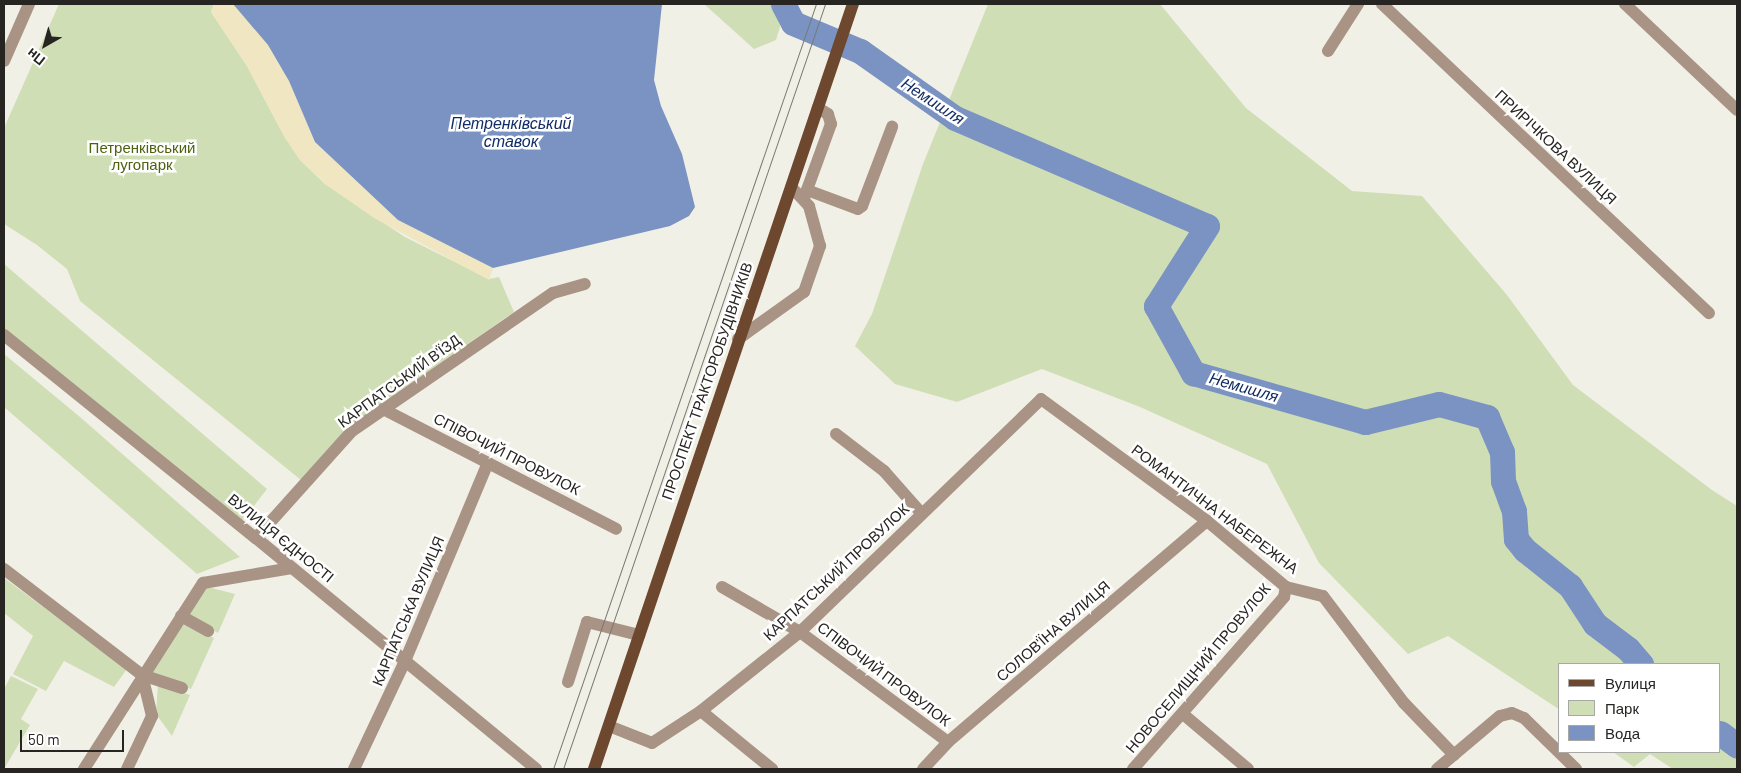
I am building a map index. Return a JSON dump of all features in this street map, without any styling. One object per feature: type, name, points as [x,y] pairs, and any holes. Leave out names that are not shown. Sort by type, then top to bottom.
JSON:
[{"type":"main road","name":"ПРОСПЕКТ ТРАКТОРОБУДІВНИКІВ","points":[[594,769],[738,339],[854,4]]},
{"type":"street","points":[[4,61],[29,4]]},
{"type":"street","points":[[1328,51],[1358,4]]},
{"type":"street","name":"ПРИРІЧКОВА ВУЛИЦЯ","points":[[1382,4],[1709,313]]},
{"type":"street","points":[[1625,4],[1737,110]]},
{"type":"street","points":[[738,339],[804,292],[820,246],[805,195],[831,124],[828,114],[818,108]]},
{"type":"street","points":[[791,187],[805,195],[858,209],[862,206],[892,127]]},
{"type":"street","name":"КАРПАТСЬКИЙ В'ЇЗД","points":[[256,538],[352,430],[553,293],[585,284]]},
{"type":"street","name":"ВУЛИЦЯ ЄДНОСТІ","points":[[4,335],[256,538],[536,769]]},
{"type":"street","name":"КАРПАТСЬКИЙ ПРОВУЛОК","points":[[609,726],[652,743],[701,711],[800,632],[1040,399]]},
{"type":"street","name":"РОМАНТИЧНА НАБЕРЕЖНА","points":[[1040,399],[1207,521],[1286,587],[1323,596],[1404,703],[1454,755]]},
{"type":"street","name":"СПІВОЧИЙ ПРОВУЛОК","points":[[383,409],[616,529]]},
{"type":"street","points":[[836,434],[884,471],[922,514]]},
{"type":"street","name":"КАРПАТСЬКА ВУЛИЦЯ","points":[[354,769],[405,661],[488,463]]},
{"type":"street","name":"СОЛОВ'ЇНА ВУЛИЦЯ","points":[[923,769],[948,742],[1207,521]]},
{"type":"street","points":[[84,769],[203,583],[292,568]]},
{"type":"street","points":[[4,569],[142,676],[182,688]]},
{"type":"street","name":"СПІВОЧИЙ ПРОВУЛОК","points":[[722,587],[800,632],[948,742]]},
{"type":"street","name":"НОВОСЕЛИЩНИЙ ПРОВУЛОК","points":[[1133,769],[1284,597],[1286,587]]},
{"type":"street","points":[[181,616],[208,631]]},
{"type":"street","points":[[568,682],[587,622],[639,635]]},
{"type":"street","points":[[127,769],[152,716],[142,676]]},
{"type":"street","points":[[701,711],[772,769]]},
{"type":"street","points":[[1437,769],[1500,716],[1512,713],[1524,718],[1558,751]]},
{"type":"street","points":[[1183,714],[1248,769]]},
{"type":"street","points":[[1560,753],[1576,769]]},
{"type":"green space","name":"Петренківський лугопарк","points":[[59,4],[214,4],[211,12],[247,66],[284,136],[300,160],[325,184],[405,237],[489,279],[499,277],[514,312],[361,418],[301,480],[80,301],[67,269],[37,245],[4,224],[4,128]]},
{"type":"green space","points":[[704,4],[787,4],[776,40],[754,49]]},
{"type":"green space","points":[[988,4],[1160,4],[1246,108],[1352,191],[1422,196],[1507,295],[1573,385],[1712,490],[1737,506],[1737,769],[1673,769],[1650,754],[1634,767],[1614,753],[1721,753],[1721,663],[1558,663],[1558,709],[1448,636],[1408,654],[1319,563],[1267,464],[1140,407],[1042,369],[957,402],[895,384],[855,346],[872,314],[923,164]]},
{"type":"green space","points":[[4,264],[267,489],[239,525],[4,336]]},
{"type":"green space","points":[[4,354],[80,417],[240,557],[197,574],[4,407]]},
{"type":"green space","points":[[4,578],[127,669],[114,687],[64,661],[46,691],[13,674],[33,636],[4,613]]},
{"type":"green space","points":[[204,586],[235,594],[218,633],[185,616]]},
{"type":"green space","points":[[181,621],[214,638],[191,689],[148,673]]},
{"type":"green space","points":[[11,676],[38,689],[21,719],[30,725],[4,769],[4,689]]},
{"type":"green space","points":[[158,684],[190,695],[172,736],[156,714]]},
{"type":"sand","points":[[214,4],[233,4],[268,45],[289,81],[315,142],[398,220],[493,268],[489,280],[374,218],[325,184],[300,160],[284,136],[247,66],[211,12]]},
{"type":"water","name":"Петренківський ставок","points":[[233,4],[662,4],[654,80],[661,106],[682,154],[695,207],[689,216],[670,226],[493,268],[398,220],[315,142],[289,81],[268,45]]},
{"type":"waterway","name":"Немишля","points":[[783,4],[793,23],[860,51],[955,118],[1207,226],[1156,306],[1193,373],[1365,422],[1439,404],[1487,417],[1502,452],[1503,481],[1514,511],[1516,539],[1525,550],[1570,586],[1595,624],[1628,649],[1640,663]]},
{"type":"waterway","name":"Немишля","points":[[1721,734],[1737,746]]},
{"type":"tram line","points":[[553,769],[816,4]]},
{"type":"tram line","points":[[563,769],[825,4]]}]
